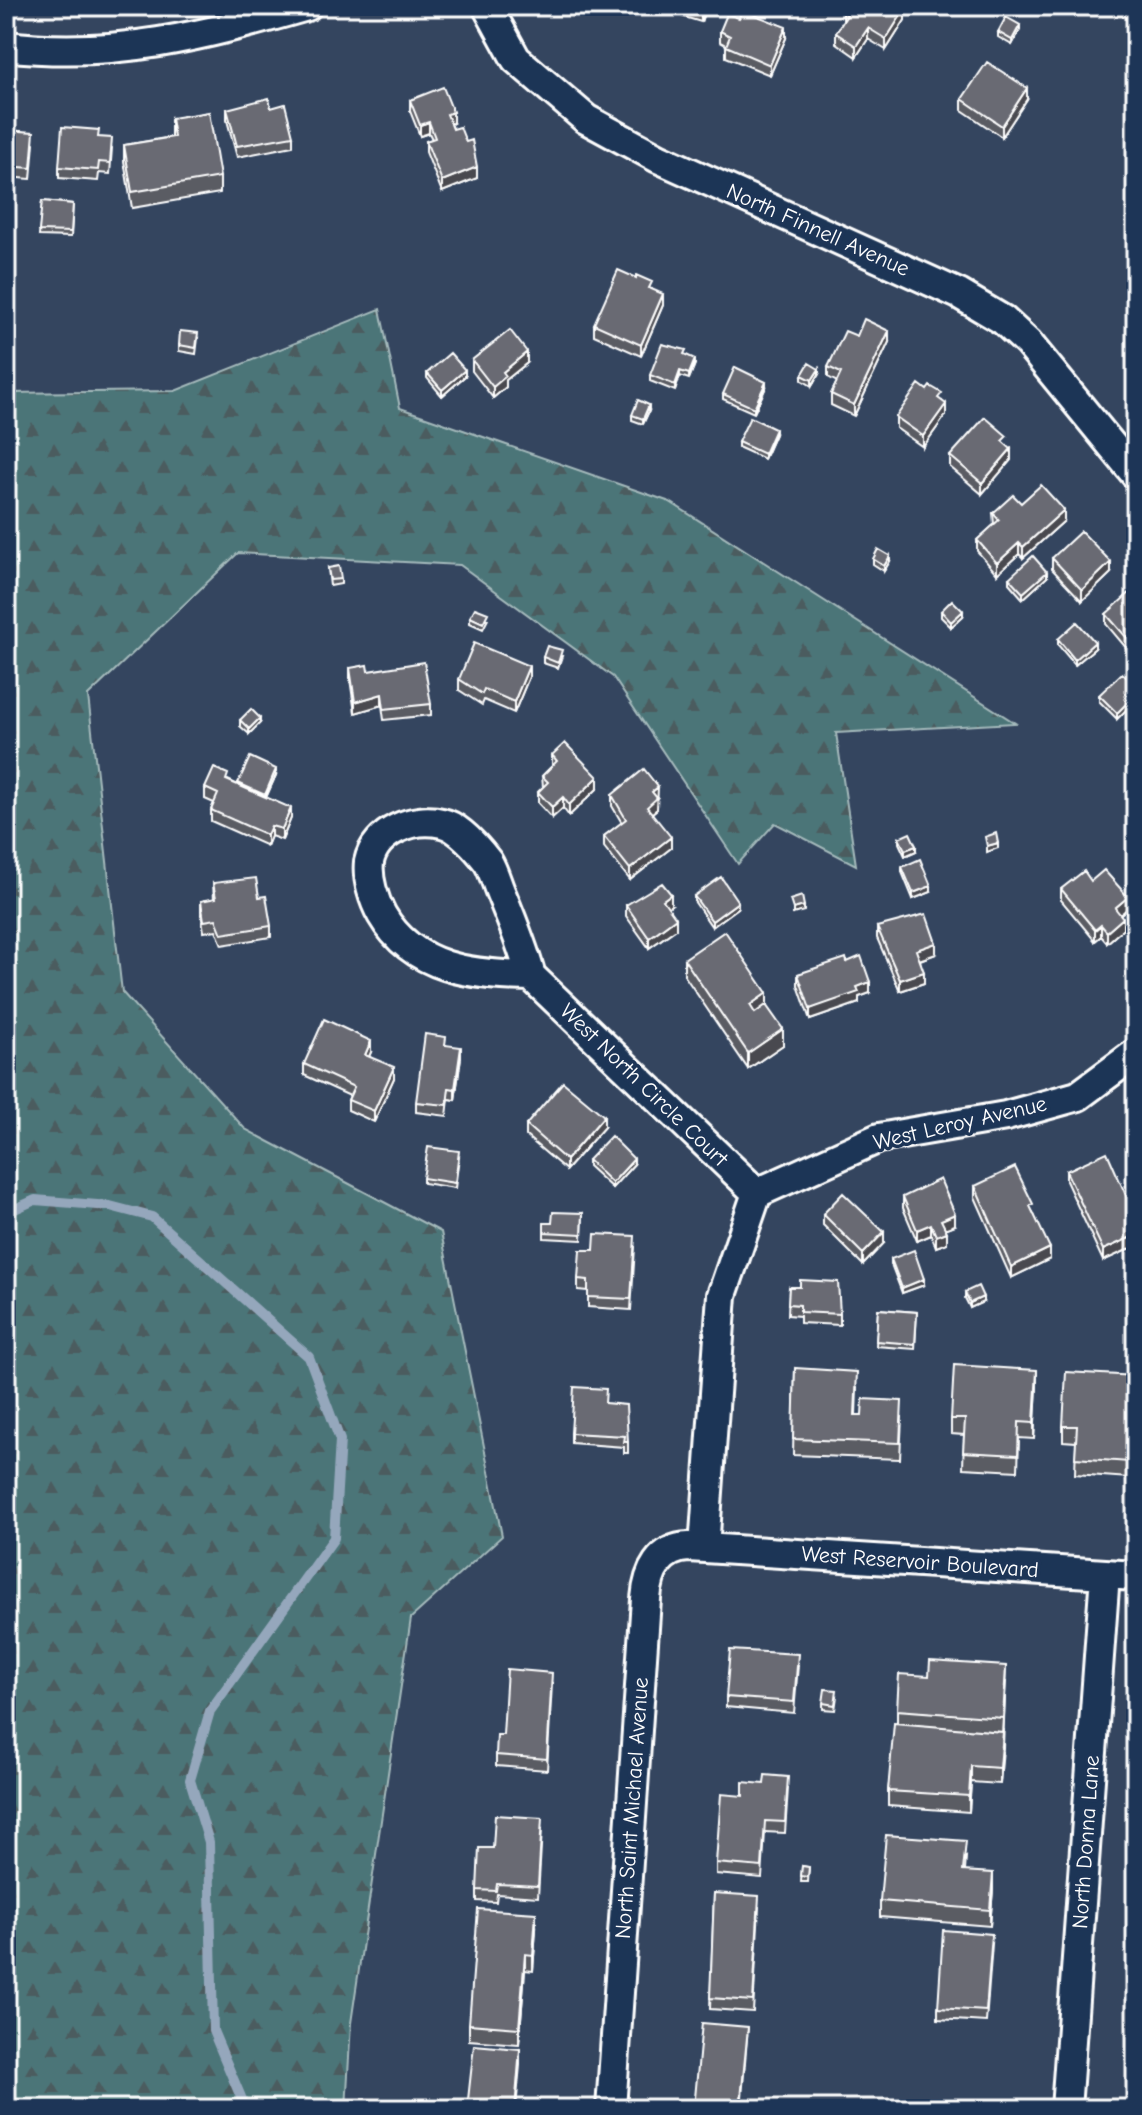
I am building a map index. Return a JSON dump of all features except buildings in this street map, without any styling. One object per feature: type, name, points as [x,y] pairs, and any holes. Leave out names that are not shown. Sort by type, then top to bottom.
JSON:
[{"type":"street","points":[[6,46],[136,48],[212,34],[307,6]]},
{"type":"street","name":"North Finnell Avenue","points":[[487,6],[516,59],[586,119],[658,158],[959,294],[1003,320],[1028,343],[1136,475]]},
{"type":"street","points":[[411,821],[444,823],[472,844],[490,864],[520,937],[531,976],[481,975],[435,963],[409,949],[393,933],[373,900],[369,861],[385,835],[411,821]]},
{"type":"street","name":"West North Circle Court","points":[[531,976],[757,1193]]},
{"type":"street","name":"West Leroy Avenue","points":[[757,1193],[879,1138],[1006,1116],[1078,1096],[1136,1053]]},
{"type":"street","points":[[704,1548],[722,1295],[757,1193]]},
{"type":"street","name":"North Saint Michael Avenue","points":[[611,2109],[647,1590],[652,1572],[665,1554],[678,1547],[704,1548]]},
{"type":"street","name":"West Reservoir Boulevard","points":[[704,1548],[1136,1576]]},
{"type":"street","name":"North Donna Lane","points":[[1066,2109],[1105,1574]]},
{"type":"green space","points":[[380,309],[400,408],[670,502],[1015,723],[836,733],[856,865],[775,823],[738,864],[613,677],[460,565],[238,553],[88,696],[122,992],[245,1129],[441,1232],[502,1536],[411,1618],[351,2023],[346,2109],[6,2109],[6,393],[175,391]]},
{"type":"waterway","points":[[6,1213],[35,1200],[110,1206],[152,1217],[309,1357],[340,1440],[334,1538],[210,1711],[190,1780],[209,1842],[213,2031],[246,2109]]}]
